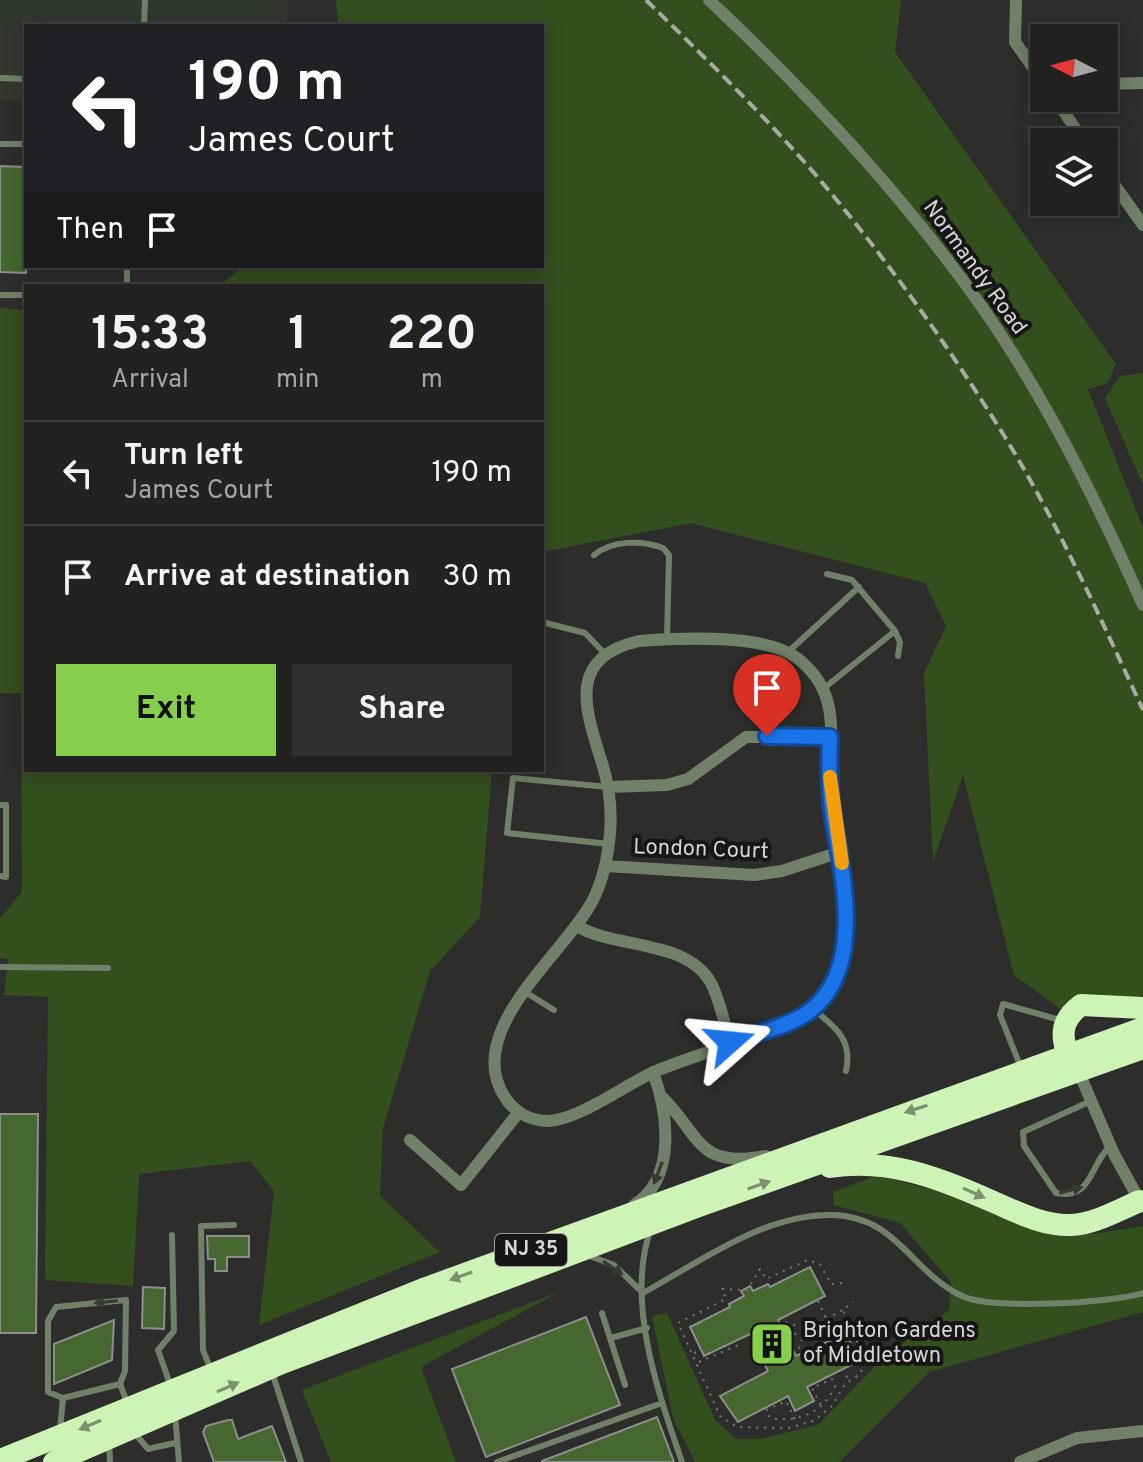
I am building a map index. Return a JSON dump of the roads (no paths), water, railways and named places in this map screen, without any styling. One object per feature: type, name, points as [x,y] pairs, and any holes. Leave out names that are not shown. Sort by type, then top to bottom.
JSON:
[{"type":"highway","points":[[1073,1062],[1063,1040],[1066,1020],[1081,1005],[1143,1008]]},
{"type":"highway","name":"NJ 35","points":[[0,1460],[59,1438],[131,1419],[174,1400],[271,1368],[789,1174],[1073,1062],[1143,1028]]},
{"type":"highway","name":"NJ 35","points":[[174,1400],[213,1373],[399,1298],[812,1147],[1023,1071],[1143,1048]]},
{"type":"highway","points":[[789,1174],[844,1165],[892,1166],[948,1182],[1020,1214],[1059,1224],[1086,1222],[1140,1197]]},
{"type":"highway","name":"NJ 35","points":[[54,1462],[110,1451],[131,1419]]},
{"type":"street","name":"Normandy Road","points":[[709,0],[827,117],[903,206],[982,307],[1081,474],[1143,605]]},
{"type":"street","points":[[1016,0],[1015,42],[1030,63]]},
{"type":"street","points":[[1118,84],[1143,83]]},
{"type":"street","points":[[1118,190],[1143,225]]},
{"type":"street","points":[[667,640],[763,643],[788,652],[807,667],[823,689],[830,718],[830,789],[846,898],[843,944],[834,981],[813,1009],[786,1023],[653,1072],[557,1120],[532,1119],[519,1112],[503,1094],[496,1071],[502,1033],[522,990],[577,926],[592,902],[606,866],[609,844],[608,787],[587,719],[585,696],[591,673],[606,655],[624,644],[667,640]]},
{"type":"street","points":[[608,787],[677,784],[701,771],[746,737],[830,737]]},
{"type":"street","name":"London Court","points":[[606,866],[754,875],[782,871],[840,852]]},
{"type":"street","points":[[577,926],[592,936],[668,953],[695,964],[712,986],[730,1042]]},
{"type":"street","points":[[1073,1062],[1111,1147],[1140,1197]]},
{"type":"street","points":[[599,1225],[641,1200],[659,1176],[665,1138],[662,1097],[653,1072]]},
{"type":"street","points":[[662,1097],[694,1140],[715,1155],[749,1159],[812,1147]]},
{"type":"street","points":[[410,1140],[461,1185],[519,1112]]},
{"type":"street","points":[[1020,1462],[1077,1438],[1143,1431]]},
{"type":"lane","points":[[144,24],[145,0]]},
{"type":"lane","points":[[0,78],[24,79]]},
{"type":"lane","points":[[0,144],[24,144]]},
{"type":"lane","points":[[0,295],[24,295]]},
{"type":"lane","points":[[594,555],[611,545],[637,543],[663,548],[669,555],[667,640]]},
{"type":"lane","points":[[827,574],[852,580],[859,587],[895,631],[900,642],[898,656]]},
{"type":"lane","points":[[788,652],[859,587]]},
{"type":"lane","points":[[544,623],[585,633],[606,655]]},
{"type":"lane","points":[[823,689],[895,631]]},
{"type":"lane","points":[[608,787],[513,778],[507,833],[609,844]]},
{"type":"lane","points":[[0,805],[6,805],[6,877],[0,876]]},
{"type":"lane","points":[[0,967],[108,968]]},
{"type":"lane","points":[[522,990],[554,1010]]},
{"type":"lane","points":[[1023,1071],[1000,1015],[1003,1004],[1066,1020]]},
{"type":"lane","points":[[813,1009],[842,1033],[848,1047],[846,1071]]},
{"type":"lane","points":[[1091,1101],[1023,1132],[1024,1146],[1056,1193],[1062,1194],[1084,1186],[1096,1173],[1101,1154],[1111,1147]]},
{"type":"lane","points":[[643,1293],[754,1233],[805,1218],[834,1215],[868,1221],[883,1229],[936,1278],[977,1302],[1114,1298],[1143,1293]]},
{"type":"lane","points":[[653,1223],[641,1258],[647,1328],[662,1403],[682,1462]]},
{"type":"lane","points":[[213,1373],[203,1350],[201,1226],[234,1225]]},
{"type":"lane","points":[[172,1235],[174,1331],[158,1350],[174,1400],[175,1443],[179,1462]]},
{"type":"lane","points":[[579,1251],[614,1265],[643,1293]]},
{"type":"lane","points":[[120,1384],[63,1398],[48,1392],[48,1321],[56,1307],[126,1300],[125,1371],[120,1384],[131,1419],[148,1449],[175,1443]]},
{"type":"lane","points":[[602,1313],[625,1385]]},
{"type":"lane","points":[[611,1338],[647,1328]]},
{"type":"lane","points":[[271,1368],[301,1462]]},
{"type":"lane","points":[[59,1438],[63,1398]]},
{"type":"lane","points":[[497,1462],[662,1403]]},
{"type":"railway","points":[[646,0],[754,107],[815,174],[889,266],[935,330],[1000,429],[1040,498],[1143,710]]},
{"type":"place","name":"Brighton Gardens of Middletown","points":[[772,1344]]}]
